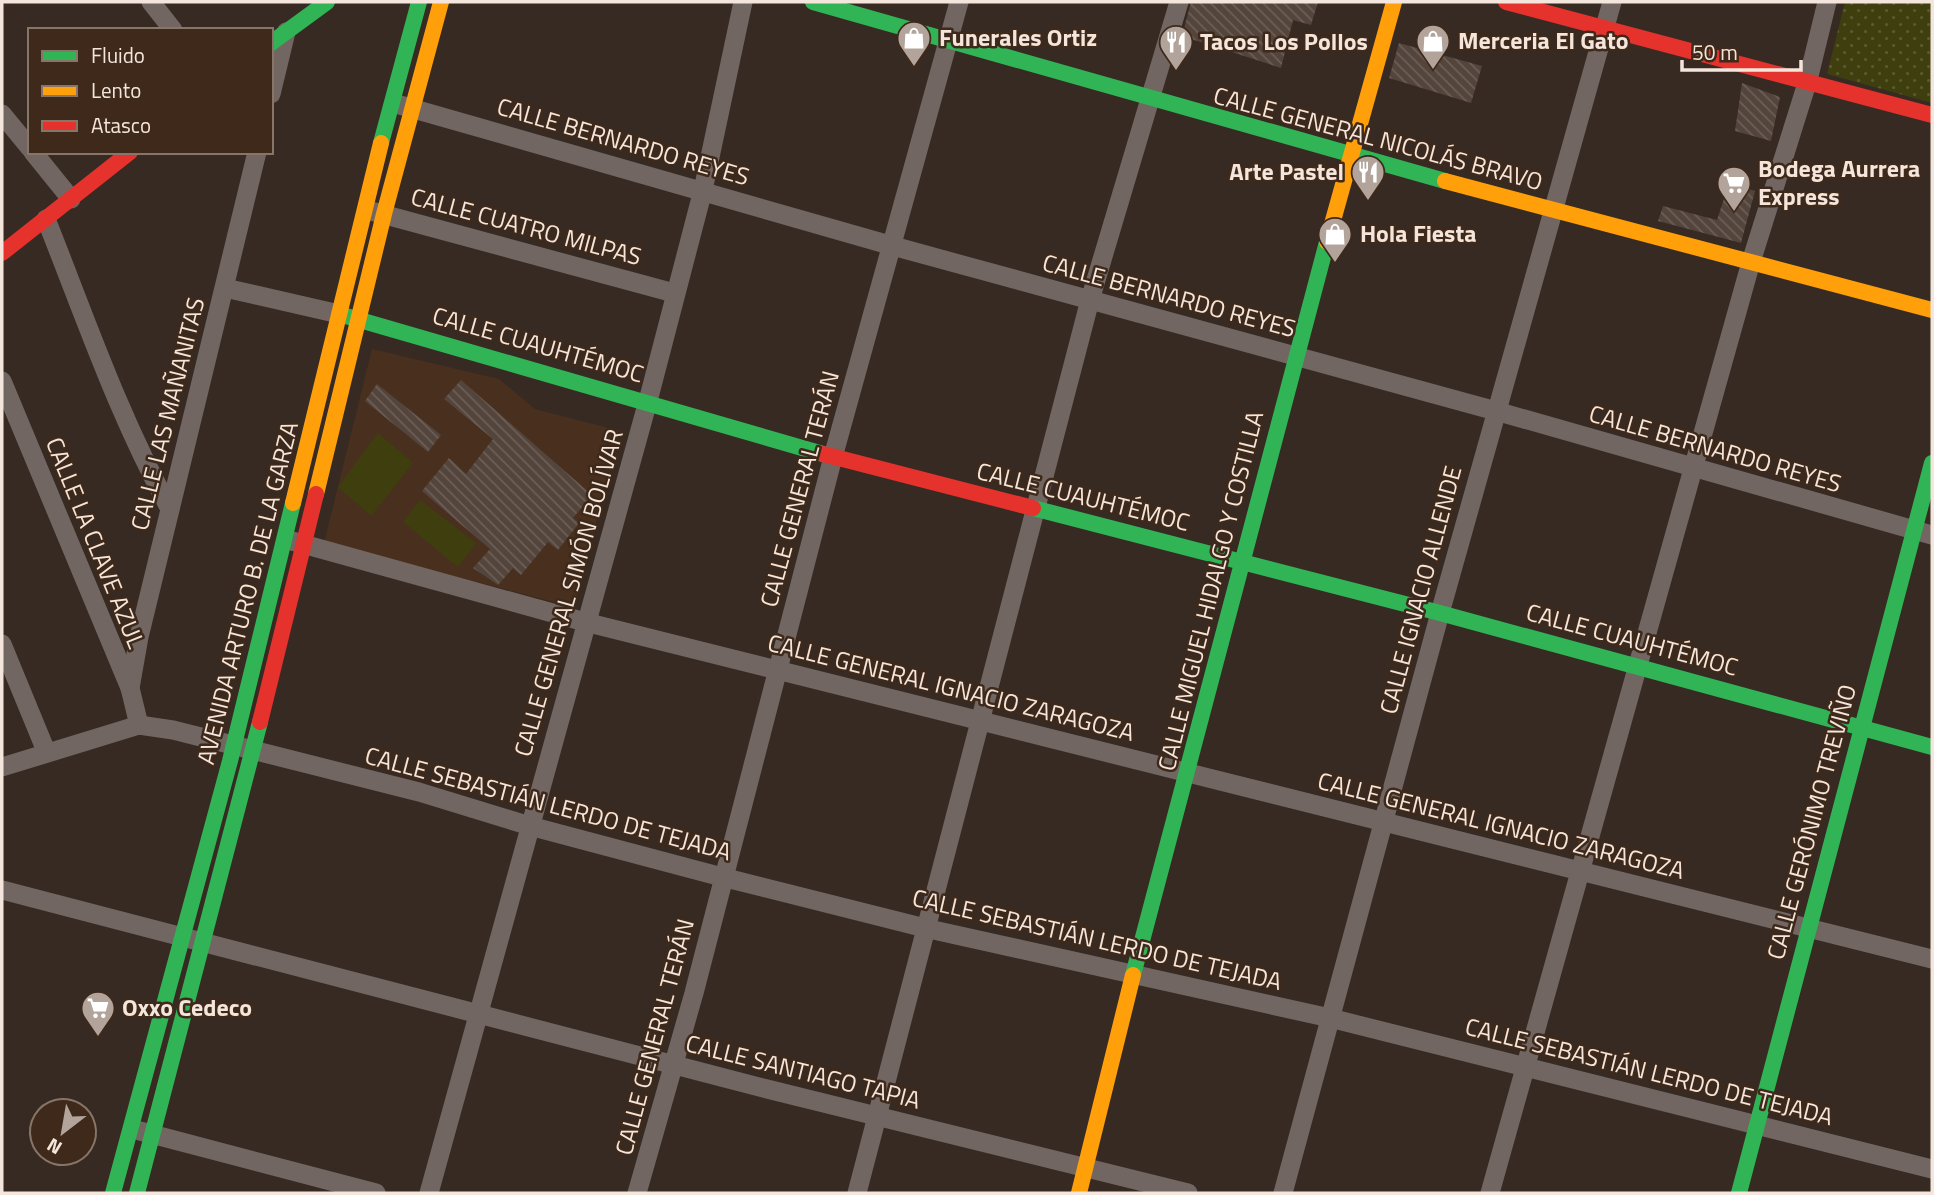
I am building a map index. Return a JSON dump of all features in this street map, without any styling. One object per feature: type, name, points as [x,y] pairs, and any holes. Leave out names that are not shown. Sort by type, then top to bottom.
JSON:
[{"type":"street","points":[[151,2],[171,28]]},
{"type":"street","points":[[273,80],[279,38],[327,2]]},
{"type":"street","name":"AVENIDA ARTURO B. DE LA GARZA","points":[[113,1193],[183,936],[285,539],[349,317],[384,214],[419,2]]},
{"type":"street","name":"AVENIDA ARTURO B. DE LA GARZA","points":[[137,1193],[304,544],[349,317],[364,209],[441,2]]},
{"type":"street","name":"CALLE GENERAL SIMÓN BOLÍVAR","points":[[429,1193],[648,401],[703,190],[743,2]]},
{"type":"street","name":"CALLE GENERAL NICOLÁS BRAVO","points":[[813,2],[1349,156],[1932,310]]},
{"type":"street","name":"CALLE GENERAL TERÁN","points":[[637,1193],[675,1065],[832,457],[959,2]]},
{"type":"street","points":[[857,1193],[929,929],[980,721],[1090,300],[1179,2]]},
{"type":"street","name":"CALLE MIGUEL HIDALGO Y COSTILLA","points":[[1079,1193],[1133,974],[1188,773],[1295,357],[1394,2]]},
{"type":"street","points":[[1506,2],[1932,114]]},
{"type":"street","name":"CALLE IGNACIO ALLENDE","points":[[1283,1193],[1496,411],[1612,2]]},
{"type":"street","points":[[1490,1193],[1751,262],[1808,80],[1827,2]]},
{"type":"street","name":"CALLE BERNARDO REYES","points":[[402,106],[1923,533]]},
{"type":"street","points":[[2,114],[28,146]]},
{"type":"street","points":[[34,154],[71,200]]},
{"type":"street","points":[[2,253],[128,154]]},
{"type":"street","name":"CALLE LAS MAÑANITAS","points":[[130,688],[170,509],[257,154]]},
{"type":"street","name":"CALLE CUATRO MILPAS","points":[[364,209],[674,293]]},
{"type":"street","points":[[47,219],[96,348],[146,463],[170,509]]},
{"type":"street","name":"CALLE CUAUHTÉMOC","points":[[225,288],[349,317],[648,401],[832,457],[1440,614],[1932,747]]},
{"type":"street","name":"CALLE LA CLAVE AZUL","points":[[2,381],[130,688],[139,725]]},
{"type":"street","name":"CALLE GERÓNIMO TREVIÑO","points":[[1738,1193],[1860,728],[1923,533],[1932,463]]},
{"type":"street","name":"CALLE GENERAL IGNACIO ZARAGOZA","points":[[285,539],[585,622],[1932,959]]},
{"type":"street","points":[[2,644],[46,751]]},
{"type":"street","points":[[2,767],[46,751],[139,725]]},
{"type":"street","name":"CALLE SEBASTIÁN LERDO DE TEJADA","points":[[139,725],[233,745],[418,792],[530,826],[929,929],[1330,1018],[1932,1169]]},
{"type":"street","name":"CALLE SANTIAGO TAPIA","points":[[2,890],[878,1117],[1188,1193]]},
{"type":"street","points":[[131,1129],[376,1193]]},
{"type":"shaded area","points":[[1845,2],[1932,2],[1932,103],[1827,74]]},
{"type":"shaded area","points":[[372,349],[499,379],[535,409],[620,431],[574,607],[324,543]]},
{"type":"shaded area","points":[[378,433],[413,463],[371,516],[338,487]]},
{"type":"shaded area","points":[[420,500],[476,543],[458,567],[403,522]]},
{"type":"building","points":[[1191,2],[1318,2],[1311,25],[1293,20],[1281,68],[1182,36]]},
{"type":"building","name":"Merceria El Gato","points":[[1399,43],[1482,66],[1471,103],[1389,78]]},
{"type":"building","points":[[1742,83],[1780,97],[1771,141],[1735,131]]},
{"type":"building","name":"Bodega Aurrera Express","points":[[1729,183],[1755,191],[1741,243],[1658,221],[1663,206],[1717,220]]},
{"type":"building","points":[[461,380],[592,495],[573,518],[579,523],[558,550],[548,542],[521,575],[513,568],[498,585],[473,568],[490,549],[422,491],[449,458],[466,474],[493,439],[444,399]]},
{"type":"building","points":[[377,384],[441,435],[428,452],[365,401]]},
{"type":"traffic: fast","points":[[273,42],[327,2]]},
{"type":"traffic: fast","points":[[381,143],[419,2]]},
{"type":"traffic: fast","points":[[813,2],[1445,181]]},
{"type":"traffic: fast","points":[[1133,975],[1327,242]]},
{"type":"traffic: fast","points":[[339,314],[823,454]]},
{"type":"traffic: fast","points":[[1739,1193],[1932,463]]},
{"type":"traffic: fast","points":[[113,1193],[230,761],[293,503]]},
{"type":"traffic: fast","points":[[1033,508],[1440,613],[1932,747]]},
{"type":"traffic: fast","points":[[137,1193],[260,722]]},
{"type":"traffic: slow","points":[[316,494],[384,214],[441,2]]},
{"type":"traffic: slow","points":[[1327,242],[1394,2]]},
{"type":"traffic: slow","points":[[293,503],[381,143]]},
{"type":"traffic: slow","points":[[1445,181],[1932,310]]},
{"type":"traffic: slow","points":[[1079,1193],[1133,975]]},
{"type":"traffic: jam","points":[[1506,2],[1932,115]]},
{"type":"traffic: jam","points":[[2,253],[127,154]]},
{"type":"traffic: jam","points":[[823,454],[1033,508]]},
{"type":"traffic: jam","points":[[260,722],[316,494]]},
{"type":"place","name":"Funerales Ortiz","points":[[914,68]]},
{"type":"place","name":"Merceria El Gato","points":[[1433,71]]},
{"type":"place","name":"Tacos Los Pollos","points":[[1176,72]]},
{"type":"place","name":"Arte Pastel","points":[[1368,202]]},
{"type":"place","name":"Bodega Aurrera Express","points":[[1734,213]]},
{"type":"place","name":"Hola Fiesta","points":[[1335,264]]},
{"type":"place","name":"Oxxo Cedeco","points":[[98,1038]]}]
